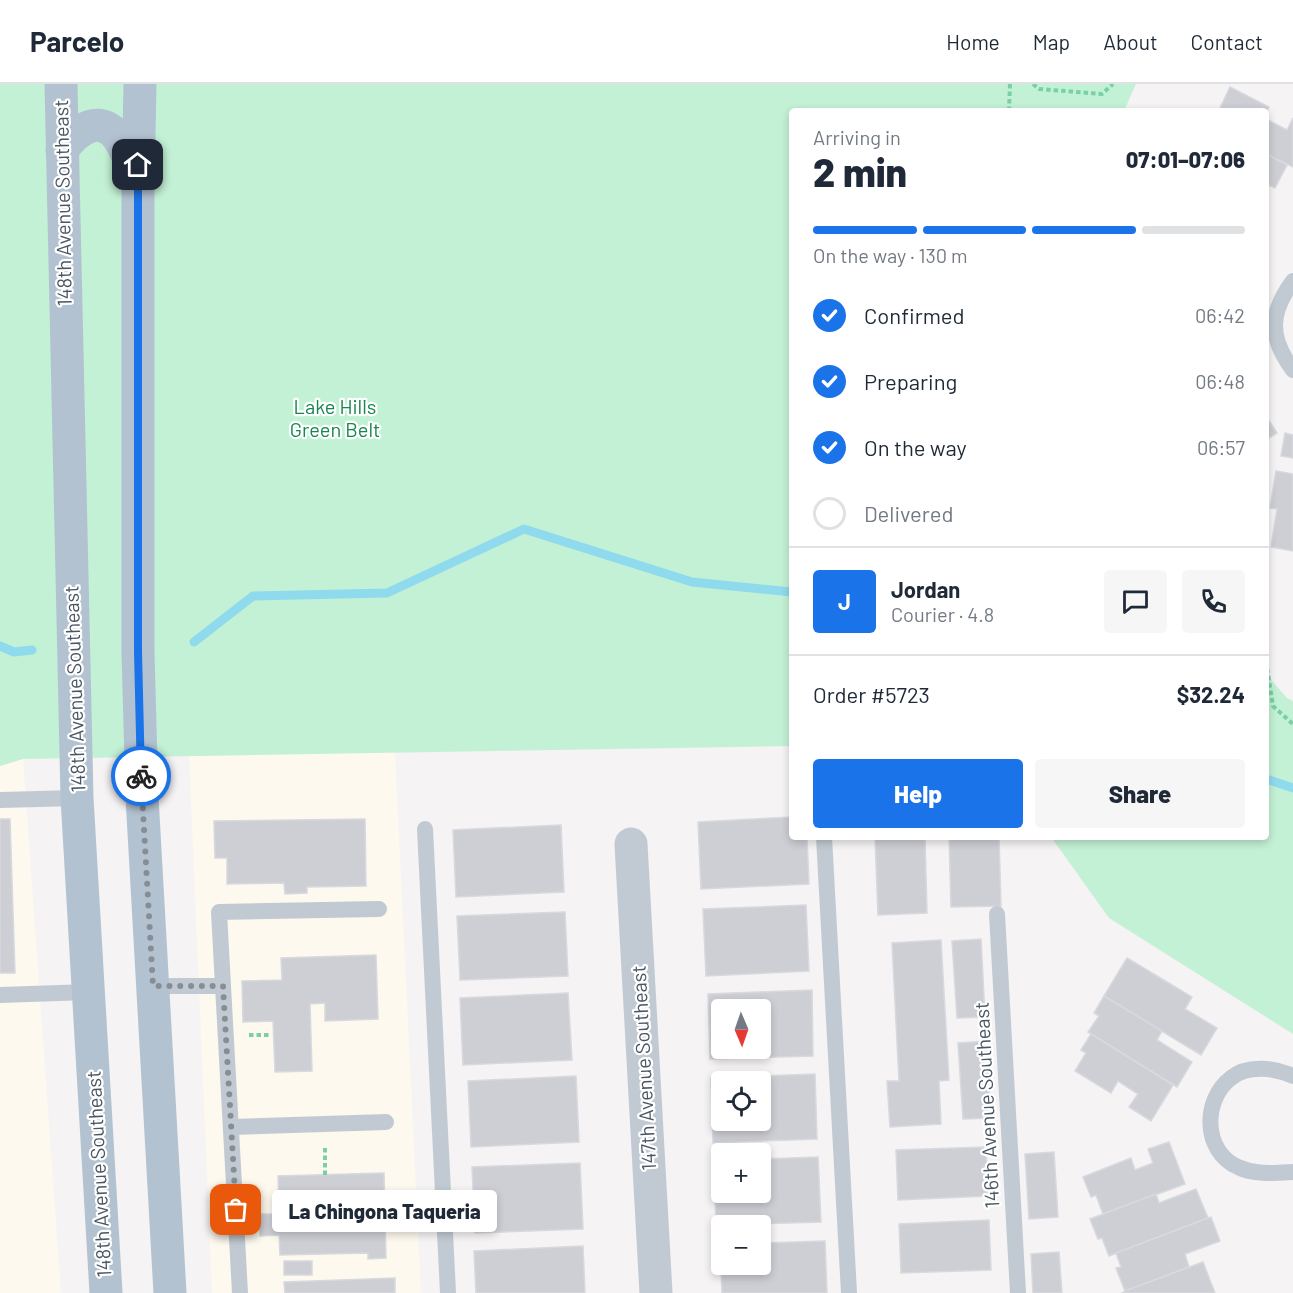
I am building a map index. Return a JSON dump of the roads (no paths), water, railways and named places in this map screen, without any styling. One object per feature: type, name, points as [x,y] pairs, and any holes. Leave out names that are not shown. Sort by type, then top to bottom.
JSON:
[{"type":"main road","name":"148th Avenue Southeast","points":[[61,84],[77,798],[106,1293]]},
{"type":"main road","points":[[140,84],[138,652],[142,797],[170,1293]]},
{"type":"main road","points":[[62,150],[73,136],[89,126],[99,125],[108,128],[118,136],[124,146],[138,185]]},
{"type":"street","name":"147th Avenue Southeast","points":[[631,844],[656,1293]]},
{"type":"lane","points":[[1293,281],[1281,297],[1275,316],[1275,336],[1282,355],[1293,370]]},
{"type":"lane","points":[[0,800],[77,798]]},
{"type":"lane","points":[[425,829],[448,1293]]},
{"type":"lane","points":[[824,840],[849,1293]]},
{"type":"lane","points":[[240,1293],[219,912],[379,909]]},
{"type":"lane","name":"146th Avenue Southeast","points":[[997,914],[1018,1293]]},
{"type":"lane","points":[[153,986],[223,986]]},
{"type":"lane","points":[[0,995],[89,992]]},
{"type":"lane","points":[[1293,1076],[1266,1068],[1245,1071],[1231,1077],[1213,1105],[1210,1121],[1211,1136],[1217,1149],[1238,1168],[1256,1172],[1293,1172]]},
{"type":"lane","points":[[231,1127],[386,1122]]},
{"type":"waterway","points":[[194,642],[253,596],[387,593],[524,529],[692,582],[789,592]]},
{"type":"waterway","points":[[0,646],[14,652],[32,650]]},
{"type":"waterway","points":[[1269,780],[1293,788]]},
{"type":"place","name":"La Chingona Taqueria","points":[[236,1210]]},
{"type":"park label","name":"Lake Hills Green Belt","points":[[335,418]]}]
